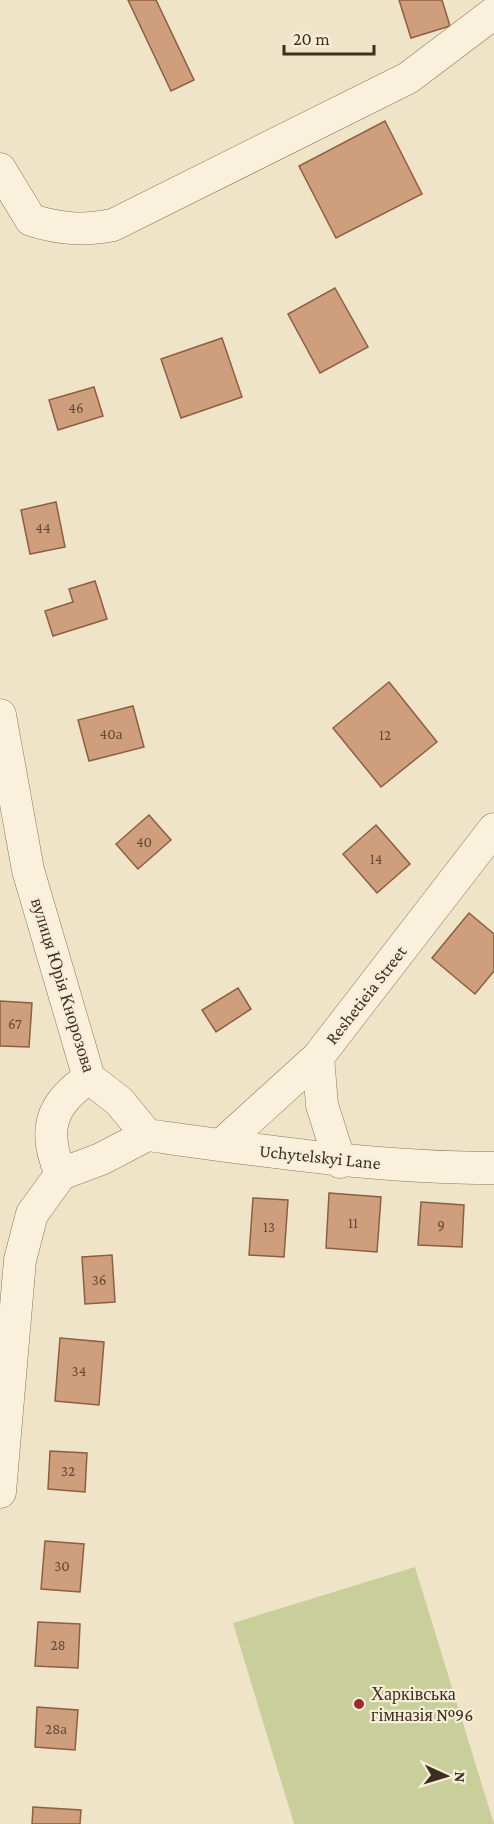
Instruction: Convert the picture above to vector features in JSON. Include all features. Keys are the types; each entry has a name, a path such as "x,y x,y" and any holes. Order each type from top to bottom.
{"street":[{"path":"0,169 31,220 58,228 86,230 113,225 408,78 494,13"},
{"name":"вулиця Юрія Кнорозова","path":"0,715 28,870 89,1078 119,1101 147,1134"},
{"name":"Reshetieia Street","path":"220,1145 318,1057 494,829"},
{"path":"318,1057 322,1106 340,1162"},
{"path":"61,1174 52,1153 50,1131 57,1108 70,1090 89,1078"},
{"path":"0,1492 20,1260 32,1214 61,1174 101,1159 147,1134"},
{"name":"Uchytelskyi Lane","path":"147,1134 340,1162 432,1168 494,1168"}],"green space":[{"path":"415,1567 494,1824 294,1824 233,1623"}],"building":[{"path":"128,0 156,0 194,80 171,91"},
{"path":"399,0 442,0 450,26 411,38"},
{"path":"385,121 422,194 336,238 299,166"},
{"path":"335,288 368,347 320,373 288,314"},
{"path":"222,338 242,397 181,418 161,359"},
{"path":"94,387 103,416 58,430 49,400"},
{"path":"56,502 65,547 30,554 21,510"},
{"path":"95,581 107,619 53,636 45,611 73,602 69,589"},
{"path":"389,682 437,742 381,787 333,728"},
{"path":"133,706 144,747 89,761 78,720"},
{"path":"149,815 171,840 138,869 116,844"},
{"path":"376,825 410,864 377,893 343,854"},
{"path":"469,913 494,934 494,971 475,994 432,958"},
{"path":"238,988 251,1009 216,1032 202,1010"},
{"path":"0,1001 32,1003 29,1047 0,1046"},
{"path":"329,1193 381,1197 377,1252 326,1248"},
{"path":"253,1198 288,1200 284,1257 249,1255"},
{"path":"421,1202 464,1205 462,1247 418,1245"},
{"path":"112,1255 115,1302 85,1304 82,1257"},
{"path":"60,1338 104,1342 99,1405 55,1401"},
{"path":"50,1451 87,1453 85,1492 48,1489"},
{"path":"45,1541 84,1544 80,1592 41,1589"},
{"path":"38,1622 80,1624 78,1668 35,1666"},
{"path":"37,1707 78,1710 75,1750 35,1747"},
{"path":"33,1807 81,1810 80,1824 32,1824"}],"place":[{"name":"Харківська гімназія №96","path":"359,1704"}]}
